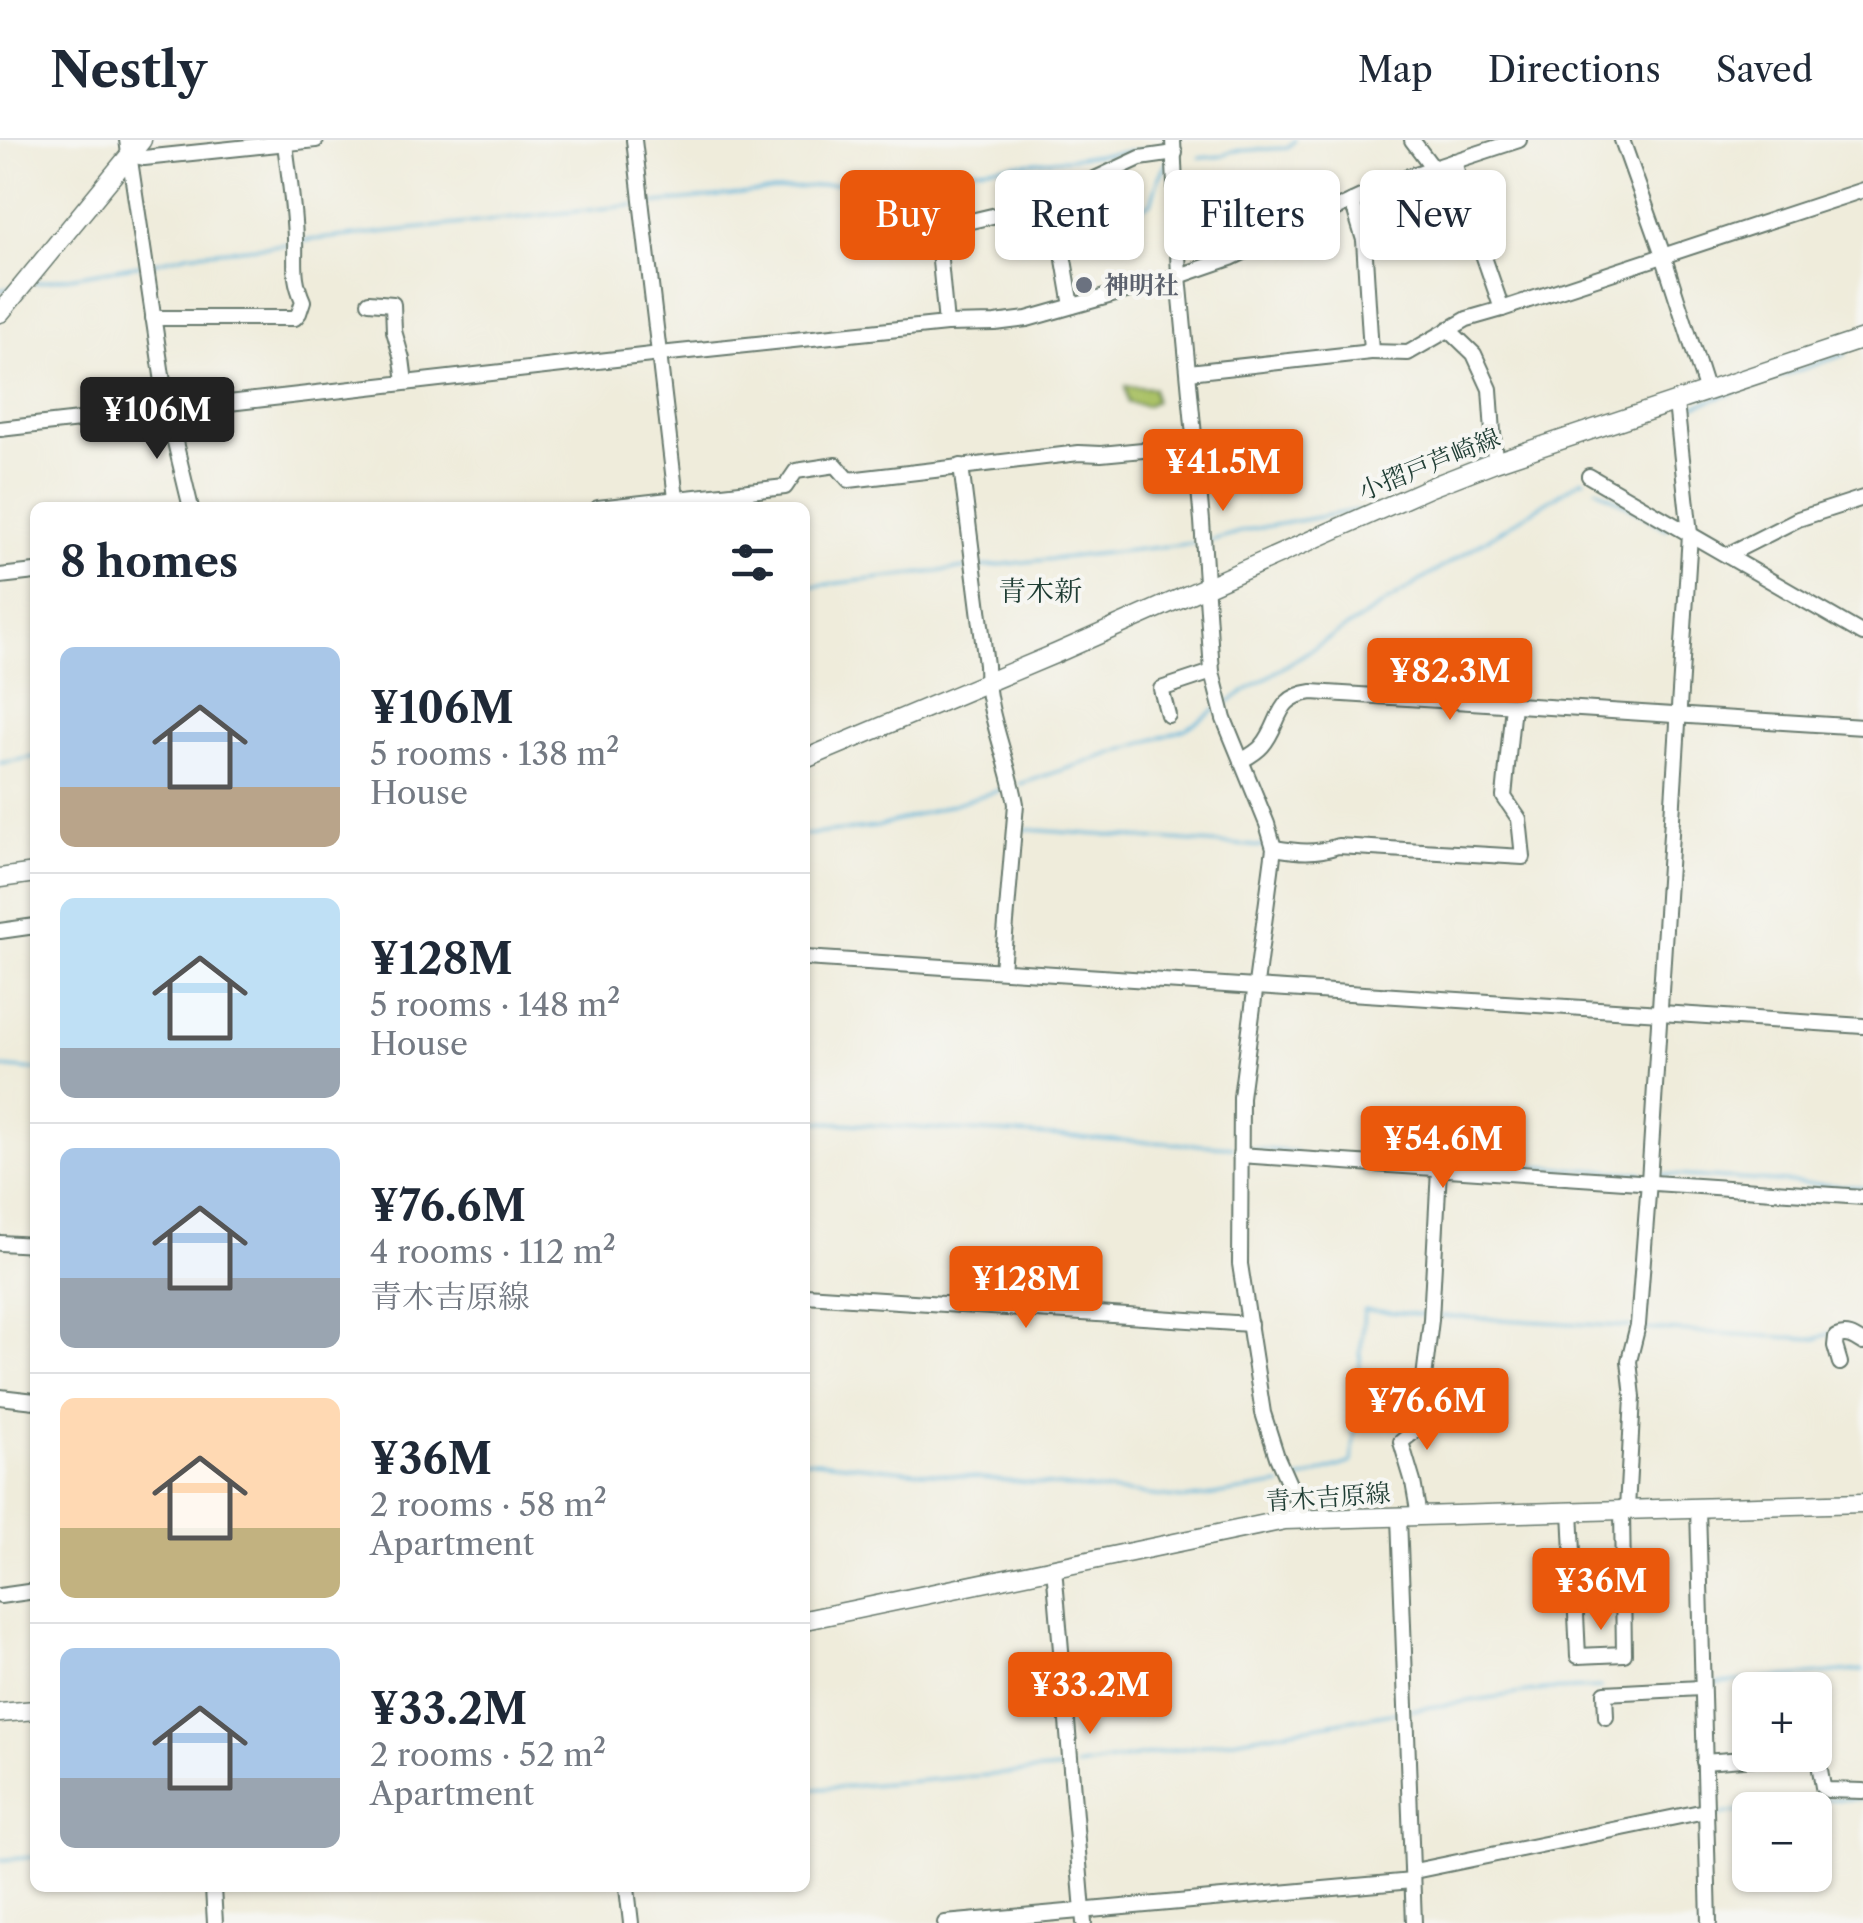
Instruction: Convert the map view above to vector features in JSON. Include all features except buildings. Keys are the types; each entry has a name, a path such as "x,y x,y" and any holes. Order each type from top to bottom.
{"main road":[{"path":"0,313 133,145"},
{"name":"小摺戸芦崎線","path":"810,757 1432,487 1495,462 1863,339"},
{"path":"0,878 30,874"},
{"name":"青木吉原線","path":"810,1619 1285,1520 1863,1503"},
{"path":"0,1713 30,1710"}],"street":[{"path":"133,145 144,158 316,140"},
{"path":"634,140 677,502"},
{"path":"1412,140 1434,168"},
{"path":"0,429 660,354 1027,318 1231,258 1398,180 1519,140"},
{"path":"1622,140 1707,392"},
{"path":"153,318 295,318 300,312 303,301 295,273 296,244 285,144"},
{"path":"133,145 166,409 189,502"},
{"path":"946,324 937,229 1039,205 1140,158 1174,147 1179,276 1212,672 1224,719 1274,848 1241,1097 1240,1264 1263,1413 1304,1518"},
{"path":"1454,161 1502,308"},
{"path":"1188,372 1371,352 1408,353 1466,319 1863,190"},
{"path":"1352,201 1364,240 1371,352"},
{"path":"1063,260 1072,306"},
{"path":"370,302 394,304 394,331 406,382"},
{"path":"1448,329 1474,354 1490,388 1495,462"},
{"path":"1570,1511 1578,1656 1624,1654 1624,1509 1634,1397 1629,1361 1638,1325 1649,1181 1690,534 1676,403"},
{"path":"683,502 785,486 796,471 836,466 849,480 1078,453 1194,445"},
{"path":"960,466 986,683 1016,804 1002,970"},
{"path":"1590,476 1863,634"},
{"path":"1727,555 1798,519 1863,498"},
{"path":"0,576 30,573"},
{"path":"1168,715 1161,690 1212,672"},
{"path":"1241,761 1263,745 1286,703 1296,694 1312,692 1863,727"},
{"path":"1274,848 1304,854 1338,846 1523,857 1519,819 1504,796 1513,705"},
{"path":"0,931 30,927"},
{"path":"810,958 1863,1026"},
{"path":"1240,1155 1863,1197"},
{"path":"1424,1386 1440,1169"},
{"path":"0,1242 30,1244"},
{"path":"810,1295 1250,1324"},
{"path":"1840,1363 1836,1338 1842,1334 1863,1343"},
{"path":"0,1397 30,1400"},
{"path":"1416,1408 1422,1425 1402,1442 1419,1516"},
{"path":"1698,1507 1709,1923"},
{"path":"1399,1517 1416,1876 1414,1923"},
{"path":"1054,1567 1083,1916"},
{"path":"0,1596 30,1592"},
{"path":"1606,1717 1604,1693 1702,1688"},
{"path":"1704,1762 1732,1760"},
{"path":"1820,1772 1823,1787 1828,1790 1863,1791"},
{"path":"945,1923 1083,1916 1416,1876 1705,1811"},
{"path":"213,1892 215,1923"},
{"path":"627,1892 631,1923"}],"green space":[{"path":"1125,386 1153,388 1155,401 1146,406 1128,403"}],"waterway":[{"path":"1200,158 1233,151 1288,148 1295,140"},
{"path":"649,204 1162,148"},
{"path":"1144,207 1151,203 1168,160"},
{"path":"301,241 636,205"},
{"path":"152,263 188,254 288,244"},
{"path":"34,283 140,265"},
{"path":"0,290 12,288"},
{"path":"1688,405 1695,406 1846,354"},
{"path":"1471,462 1486,456"},
{"path":"1228,702 1585,480"},
{"path":"1596,488 1667,529"},
{"path":"1209,541 1247,530 1358,510"},
{"path":"980,567 1196,543"},
{"path":"810,586 967,568"},
{"path":"1020,784 1186,729 1217,709"},
{"path":"0,763 30,758"},
{"path":"810,834 877,827 1007,788"},
{"path":"1020,829 1266,847"},
{"path":"0,1067 30,1070"},
{"path":"810,1121 1233,1147"},
{"path":"1246,1148 1297,1152"},
{"path":"1390,1158 1642,1173"},
{"path":"1655,1174 1863,1187"},
{"path":"1293,1482 1352,1462 1364,1310 1427,1315"},
{"path":"1440,1316 1631,1327"},
{"path":"1644,1329 1816,1339 1830,1333"},
{"path":"810,1461 1186,1499 1281,1485"},
{"path":"1709,1684 1863,1670"},
{"path":"1411,1710 1542,1690 1601,1688"},
{"path":"1075,1767 1403,1711"},
{"path":"810,1790 1063,1769"},
{"path":"1712,1817 1803,1799 1863,1799"},
{"path":"0,1860 30,1857"},
{"path":"1404,1892 1405,1923"}],"place":[{"name":"神明社","path":"1084,285"}],"district":[{"name":"青木新","path":"1040,591"}]}
